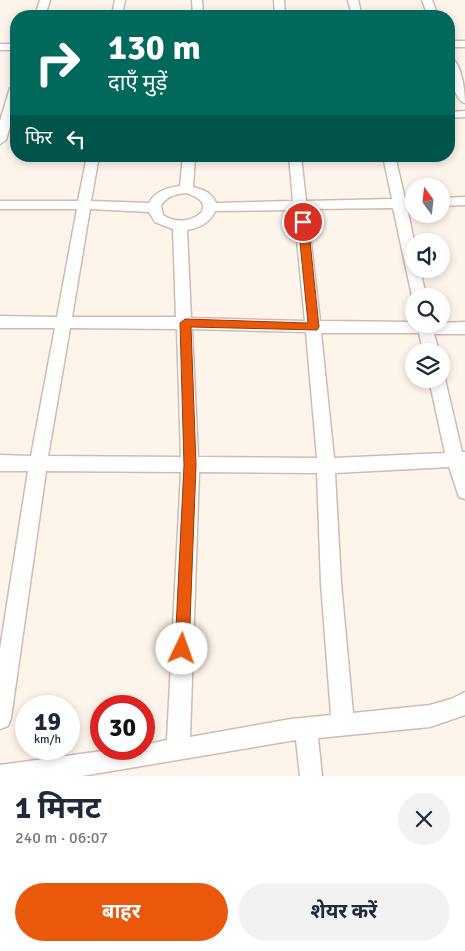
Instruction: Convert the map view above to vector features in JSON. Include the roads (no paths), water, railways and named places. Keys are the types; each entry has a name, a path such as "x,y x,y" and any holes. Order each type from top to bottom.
{"street":[{"path":"455,75 465,100"},
{"path":"0,140 7,119"},
{"path":"0,718 38,463 92,162"},
{"path":"186,189 188,162"},
{"path":"296,162 326,466 331,582 343,726"},
{"path":"390,162 417,288"},
{"path":"186,189 204,195 210,200 212,207 210,214 202,221 192,225 180,226 161,220 156,215 154,208 161,197 168,192 186,189"},
{"path":"450,202 465,201"},
{"path":"212,207 405,203"},
{"path":"0,205 85,205 154,208"},
{"path":"178,748 190,465 180,226"},
{"path":"0,322 185,323 313,327 405,325"},
{"path":"450,327 465,328"},
{"path":"440,388 460,459 465,491"},
{"path":"0,462 326,466 460,459"},
{"path":"0,776 131,758 178,748 306,729 430,716 465,704"},
{"path":"306,729 310,776"}]}
